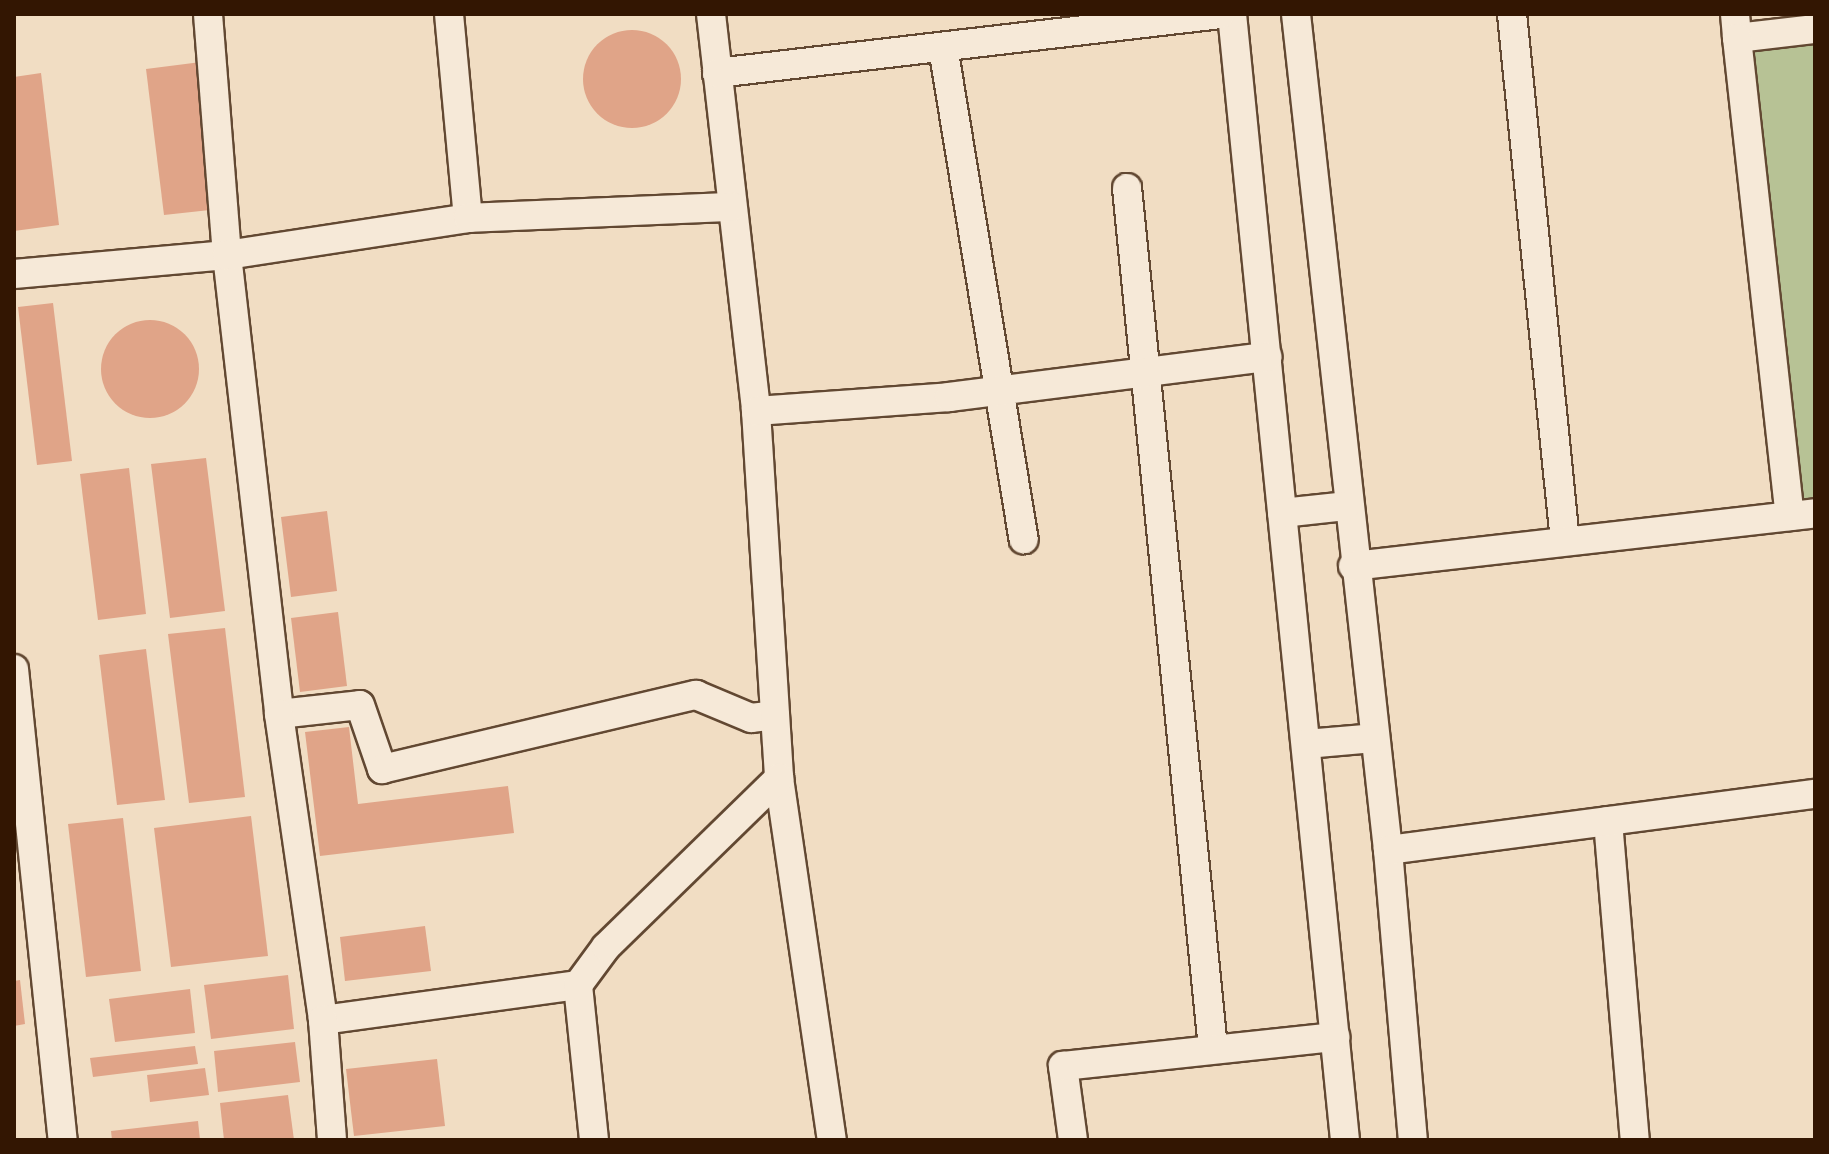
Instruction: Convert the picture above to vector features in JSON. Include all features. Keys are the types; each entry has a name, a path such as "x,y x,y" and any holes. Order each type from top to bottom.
{"street":[{"path":"208,14 227,255 279,714 323,1020 332,1140"},
{"path":"449,14 468,218"},
{"path":"711,14 756,411 779,778 832,1140"},
{"path":"717,73 1221,14"},
{"path":"1232,14 1345,1140"},
{"path":"1296,14 1346,506 1388,850 1413,1140"},
{"path":"1512,14 1565,541"},
{"path":"1353,566 1802,515 1736,26 1815,29"},
{"path":"943,47 1024,539"},
{"path":"1127,188 1213,1048"},
{"path":"14,274 227,255 468,218 732,207"},
{"path":"756,411 1000,389 1267,357"},
{"path":"1282,513 1346,506"},
{"path":"14,669 63,1140"},
{"path":"279,714 360,705 382,769 696,695 751,718 775,715"},
{"path":"1306,744 1374,738"},
{"path":"594,1140 578,985 606,947 779,778"},
{"path":"1388,850 1815,794"},
{"path":"1608,821 1635,1140"},
{"path":"323,1020 578,985"},
{"path":"1073,1140 1063,1066 1335,1037"}],"green space":[{"path":"1815,29 1815,513 1790,516 1737,38"}],"building":[{"path":"632,30 651,34 667,44 677,60 681,79 677,98 667,114 651,124 632,128 613,124 597,114 587,98 583,79 587,60 597,44 613,34"},
{"path":"201,62 219,209 164,215 146,69"},
{"path":"41,73 59,225 14,231 14,77"},
{"path":"53,303 72,461 37,465 18,307"},
{"path":"150,320 169,323 185,334 196,350 199,369 196,388 185,404 169,415 150,418 131,415 115,404 104,388 101,369 104,350 115,334 131,323"},
{"path":"206,458 225,611 170,618 151,464"},
{"path":"129,468 146,614 98,620 80,474"},
{"path":"327,511 337,591 291,597 281,517"},
{"path":"338,612 347,686 300,692 291,618"},
{"path":"225,628 245,797 189,803 168,634"},
{"path":"146,649 165,800 117,805 99,655"},
{"path":"349,727 358,804 508,786 514,833 320,856 305,732"},
{"path":"251,816 268,956 171,967 154,828"},
{"path":"123,818 141,971 86,977 68,824"},
{"path":"425,926 431,971 345,981 340,937"},
{"path":"288,975 294,1029 211,1039 204,985"},
{"path":"20,980 25,1024 14,1026 14,981"},
{"path":"190,989 195,1033 115,1042 109,999"},
{"path":"295,1042 300,1082 218,1092 214,1051"},
{"path":"195,1046 198,1064 93,1077 90,1058"},
{"path":"437,1059 445,1126 354,1136 346,1069"},
{"path":"205,1068 209,1095 150,1102 147,1075"},
{"path":"288,1095 294,1140 224,1140 220,1103"},
{"path":"198,1121 200,1140 112,1140 111,1131"}]}
